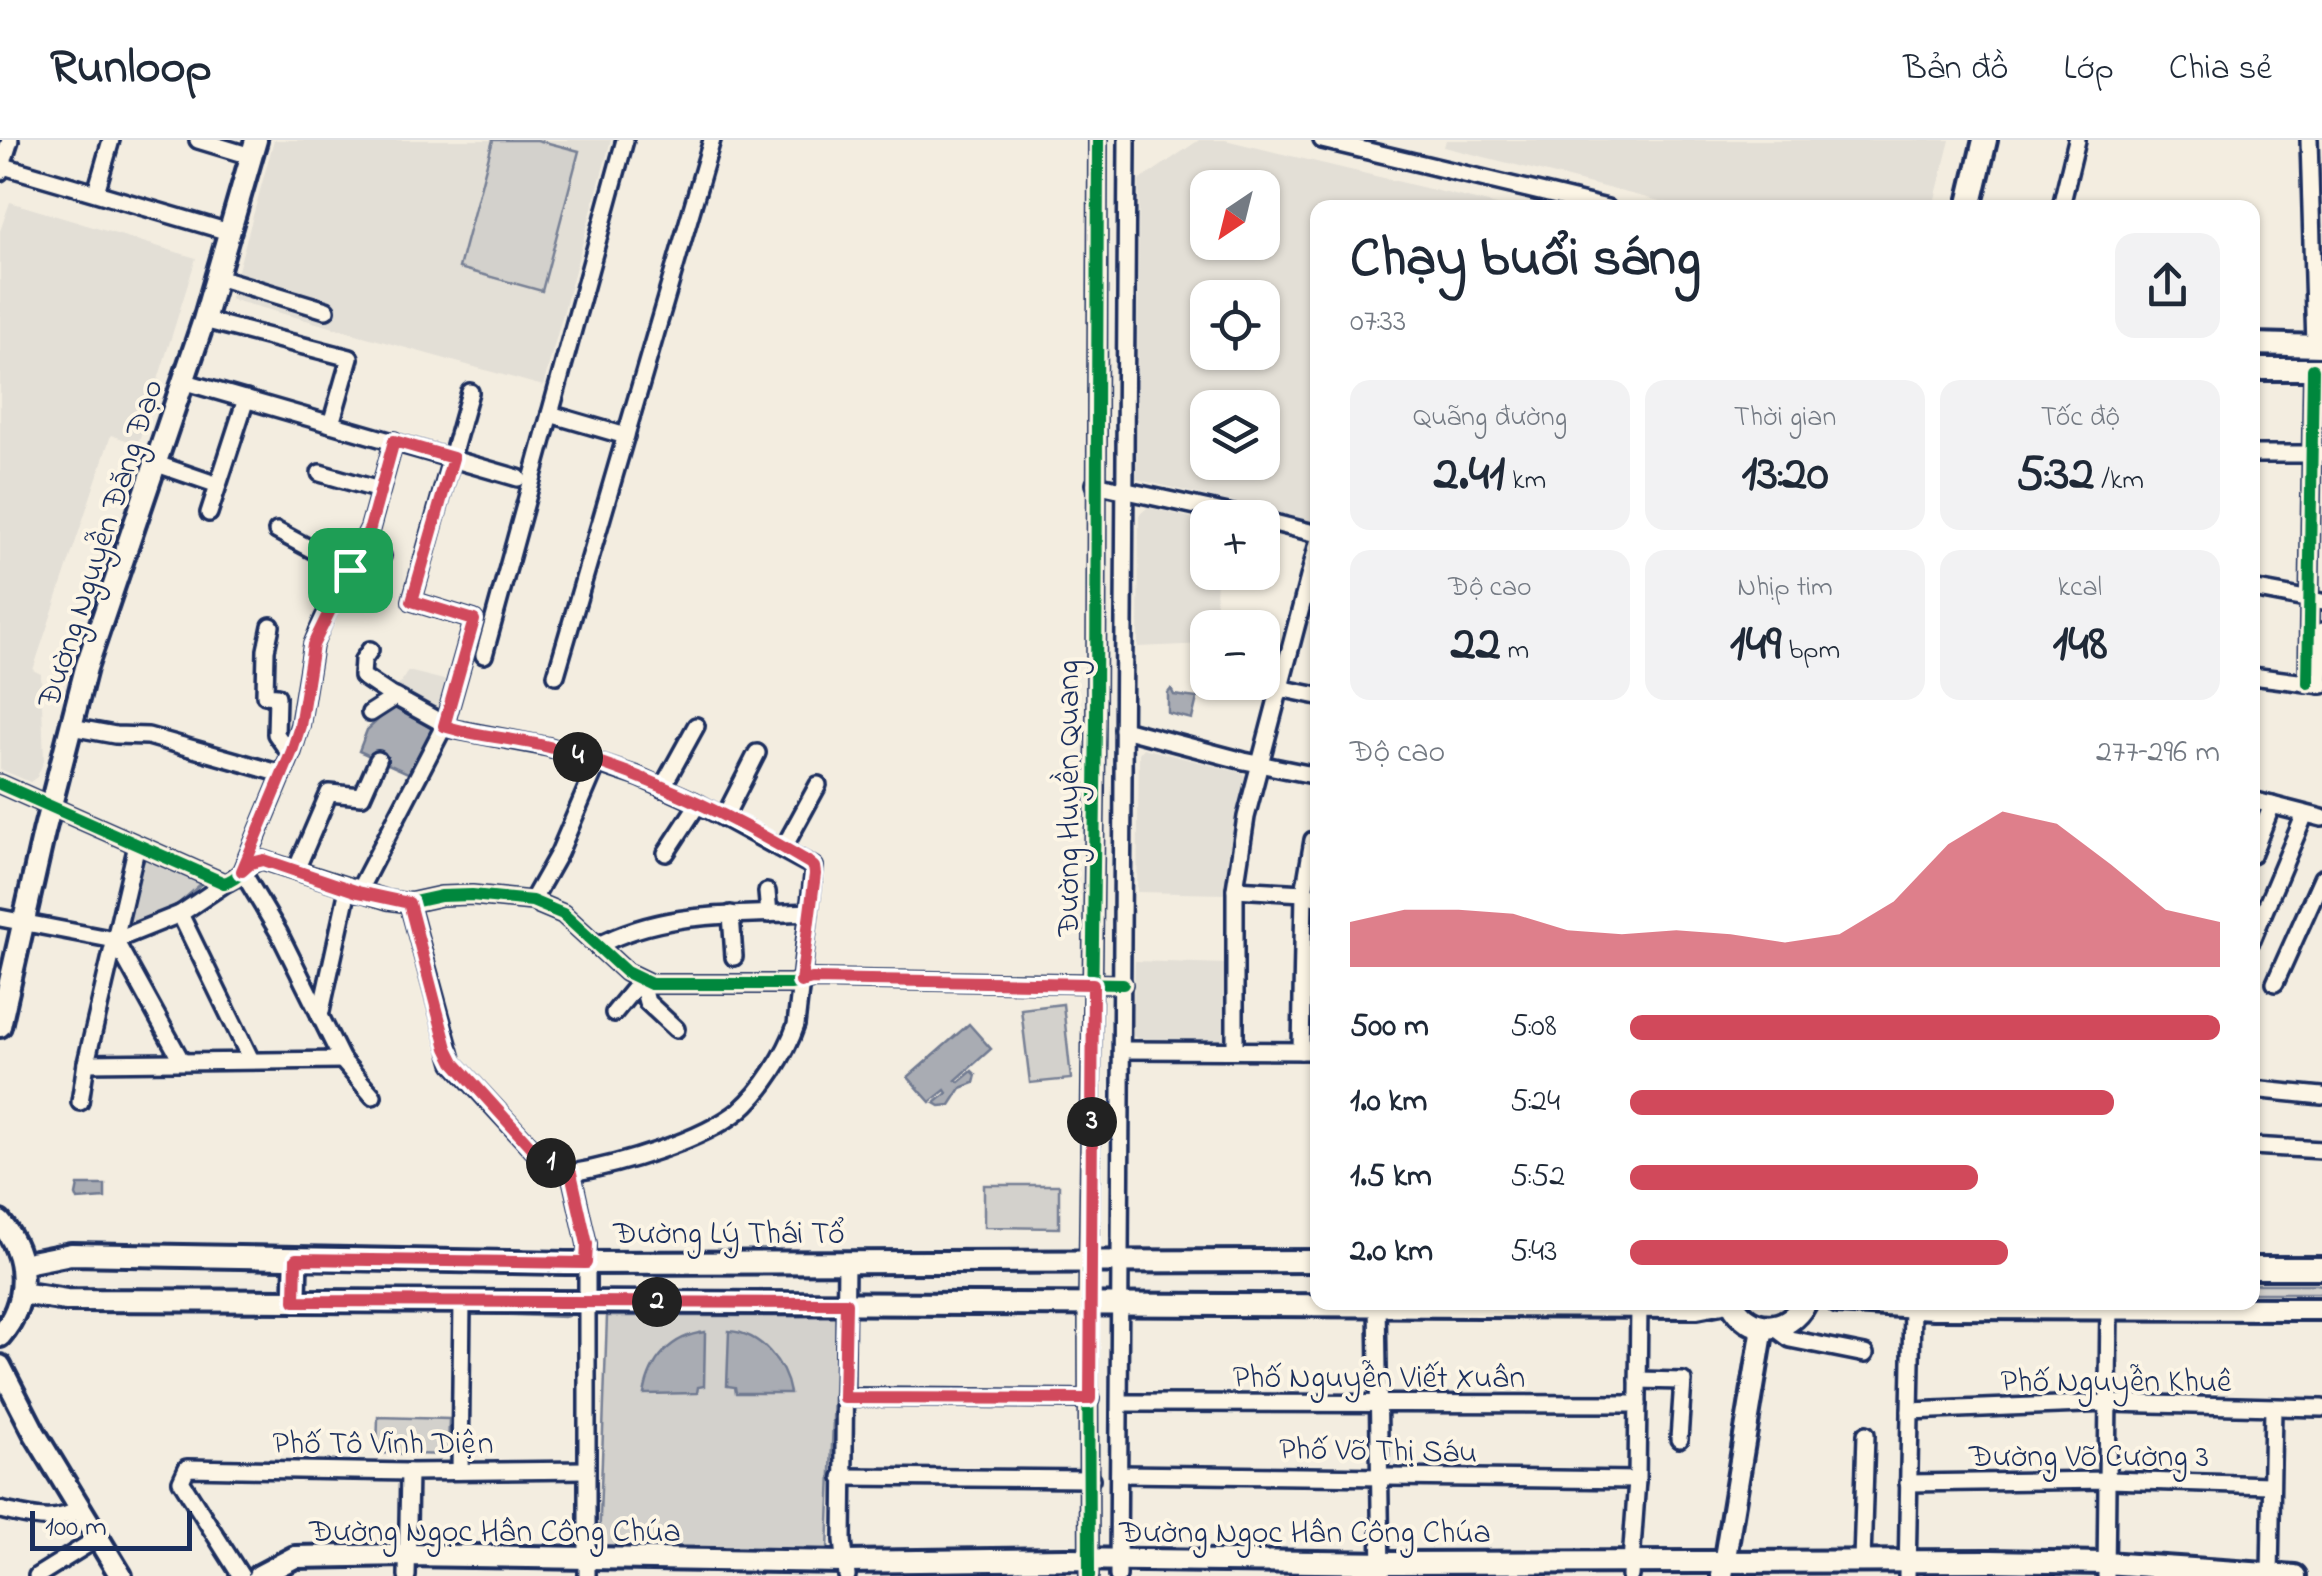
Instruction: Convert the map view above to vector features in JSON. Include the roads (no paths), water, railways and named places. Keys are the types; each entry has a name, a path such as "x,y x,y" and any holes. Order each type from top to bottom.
{"highway":[{"path":"1970,200 1985,140"},
{"path":"1738,1310 1743,1318 1768,1327 1794,1318 1800,1310"}],"main road":[{"name":"Đường Nguyễn Đăng Đạo","path":"0,1026 71,727 109,596 204,320 254,148"},
{"path":"2260,344 2318,346"},
{"path":"2285,345 2285,370"},
{"path":"2260,369 2318,370"},
{"path":"0,1222 21,1264 21,1293 16,1312 0,1336"},
{"name":"Đường Lý Thái Tổ","path":"21,1264 68,1254 586,1263 1310,1262"},
{"path":"295,1301 296,1259"},
{"path":"2260,1268 2322,1268"},
{"path":"21,1293 66,1300 1310,1305"},
{"path":"2260,1308 2322,1309"},
{"path":"1724,1569 1768,1327"},
{"path":"0,1366 12,1394 121,1576"},
{"name":"Đường Ngọc Hân Công Chúa","path":"259,1576 295,1558 407,1566 846,1569 1724,1569 1862,1561 1907,1568 2294,1576"}],"street":[{"path":"10,140 1,167 229,232"},
{"path":"96,192 111,140"},
{"path":"198,140 254,148"},
{"path":"484,655 625,140"},
{"path":"556,675 712,140"},
{"name":"Đường Huyền Quang","path":"1089,1568 1098,140"},
{"path":"1322,140 1536,199"},
{"path":"2062,200 2077,140"},
{"path":"2309,140 2318,346"},
{"name":"Đường Huyền Quang","path":"1118,1568 1125,830 1124,379 1129,142"},
{"path":"1097,264 1127,263"},
{"path":"216,277 326,310"},
{"path":"204,320 350,358 331,424"},
{"path":"2317,685 2318,370"},
{"path":"1096,378 1124,379"},
{"path":"182,381 518,478"},
{"path":"320,1016 353,890 444,726 474,620 412,601 470,392"},
{"path":"210,512 246,400"},
{"path":"550,414 626,436"},
{"path":"242,871 300,726 313,645 370,528 394,441"},
{"path":"2260,454 2317,454"},
{"path":"154,463 218,485"},
{"path":"320,473 379,490"},
{"path":"1096,484 1190,503"},
{"path":"1280,524 1310,532"},
{"path":"277,530 350,570"},
{"path":"361,548 382,556"},
{"path":"1280,684 1310,573"},
{"path":"2260,590 2316,601"},
{"path":"1095,603 1123,604"},
{"path":"1300,611 1310,614"},
{"path":"271,626 265,695 278,696 276,734 290,754"},
{"path":"2317,685 2322,632"},
{"path":"370,650 363,660 362,676 444,726 549,747 662,788 814,867 801,1000 792,1038 742,1108 715,1125 637,1158 571,1173 539,1156 454,1062 409,903"},
{"path":"2260,677 2317,685"},
{"path":"1280,688 1310,694"},
{"path":"370,713 392,696"},
{"path":"1236,1049 1235,888 1258,762 1276,700"},
{"path":"1096,720 1310,774"},
{"path":"662,788 696,726"},
{"path":"71,727 148,736 282,774"},
{"path":"724,818 757,752"},
{"path":"296,870 329,793 362,796 378,760"},
{"path":"532,902 559,852 597,764"},
{"path":"0,784 226,883"},
{"path":"782,849 818,785"},
{"path":"2260,802 2322,818"},
{"path":"666,852 698,804"},
{"path":"2260,835 2272,804"},
{"path":"2260,921 2305,814"},
{"path":"1094,827 1125,830"},
{"path":"80,1102 137,845"},
{"path":"0,918 115,940 180,914 258,860 409,903 472,894 532,902 563,914 626,972 642,980 669,985 812,979 1123,984"},
{"path":"242,871 279,933 342,1060 374,1096"},
{"path":"2275,984 2322,878"},
{"path":"1235,888 1310,896"},
{"path":"768,892 769,914"},
{"path":"597,946 626,930 669,919 809,912"},
{"path":"180,914 251,1060"},
{"path":"731,914 734,956"},
{"path":"115,940 181,1060"},
{"path":"614,1013 642,980"},
{"path":"642,980 648,1002 676,1030"},
{"path":"1123,1050 1310,1051"},
{"path":"86,1062 342,1060"},
{"path":"2260,1090 2322,1096"},
{"path":"1092,1118 1122,1118"},
{"path":"2260,1146 2322,1150"},
{"path":"571,1173 587,1244 588,1568"},
{"path":"846,1262 842,1477 846,1569"},
{"path":"460,1470 462,1302"},
{"path":"1377,1310 1380,1569"},
{"path":"1631,1568 1637,1480 1639,1310"},
{"path":"1907,1568 1912,1310"},
{"path":"2105,1570 2109,1310"},
{"path":"1768,1327 1790,1339 1865,1354"},
{"path":"1638,1380 1683,1382 1679,1438"},
{"path":"844,1398 1090,1399"},
{"name":"Phố Nguyễn Viết Xuân","path":"1120,1402 1638,1404"},
{"name":"Phố Nguyễn Khuê","path":"1910,1411 2109,1404 2322,1408"},
{"path":"2270,1575 2273,1407"},
{"path":"1091,1434 1119,1434"},
{"path":"1862,1561 1866,1434"},
{"name":"Phố Tô Vĩnh Diện","path":"241,1576 180,1481 187,1468 587,1470"},
{"path":"407,1566 409,1472"},
{"name":"Phố Võ Thị Sáu","path":"1119,1474 1637,1480"},
{"path":"842,1477 1091,1478"},
{"name":"Đường Võ Cường 3","path":"1908,1483 2109,1480 2270,1485"},
{"path":"0,1510 52,1520 67,1517 80,1508"},
{"path":"38,1576 98,1538"}]}
